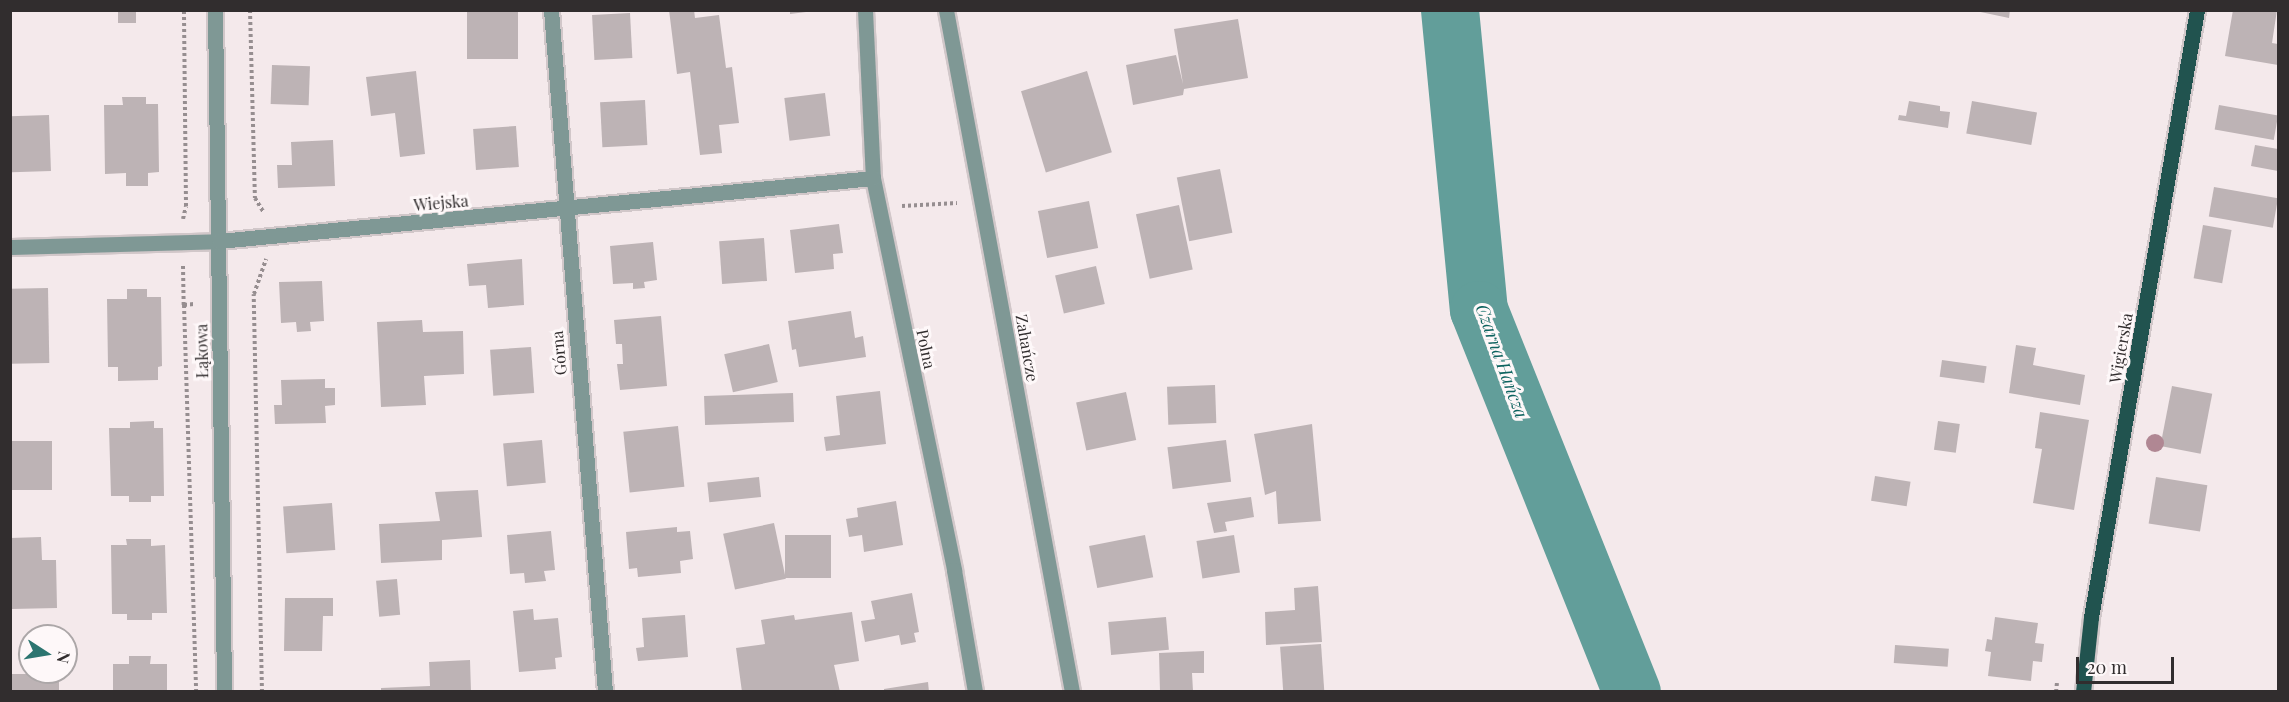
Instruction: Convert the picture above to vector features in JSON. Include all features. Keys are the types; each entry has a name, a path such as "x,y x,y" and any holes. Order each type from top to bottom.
{"main road":[{"name":"Wigierska","path":"2083,692 2091,617 2196,10"}],"street":[{"name":"Łąkowa","path":"215,10 224,692"},
{"name":"Górna","path":"551,10 565,210 605,692"},
{"name":"Polna","path":"865,10 873,178 954,570 975,692"},
{"name":"Zahańcze","path":"946,10 1072,692"},
{"name":"Wiejska","path":"10,247 219,241 565,210 873,178"}],"path":[{"path":"250,10 255,198 264,213 266,258 254,294 262,692"},
{"path":"878,207 982,202"},
{"path":"266,258 274,255"},
{"path":"184,306 196,692"}],"building":[{"path":"118,10 136,10 136,23 118,23"},
{"path":"467,10 518,10 518,59 467,59"},
{"path":"669,10 694,10 695,18 719,15 726,68 732,67 739,123 719,125 722,153 700,155 690,72 677,74"},
{"path":"790,10 806,10 806,12 790,14"},
{"path":"1971,10 2010,10 2009,18"},
{"path":"2233,10 2277,10 2272,43 2278,44 2278,65 2225,56"},
{"path":"630,13 632,58 594,60 592,15"},
{"path":"1238,19 1248,78 1184,89 1183,95 1133,105 1126,65 1176,55 1183,84 1174,29"},
{"path":"272,65 310,66 309,105 271,104"},
{"path":"416,71 425,154 400,157 395,113 371,116 366,77"},
{"path":"1087,71 1112,152 1046,172 1021,91"},
{"path":"825,93 830,136 790,141 784,98"},
{"path":"122,97 146,97 146,104 158,104 159,172 148,173 148,186 126,186 126,173 105,174 104,105 123,105"},
{"path":"645,100 647,145 602,147 600,102"},
{"path":"1909,101 1940,106 1940,111 1950,112 1948,128 1898,120 1899,115 1906,116"},
{"path":"1972,101 2037,112 2031,145 1966,133"},
{"path":"2219,105 2278,115 2274,140 2215,130"},
{"path":"49,115 51,171 12,172 10,116"},
{"path":"516,126 519,167 476,170 473,129"},
{"path":"333,140 335,186 278,188 277,165 292,165 291,142"},
{"path":"2255,145 2278,149 2278,171 2251,166"},
{"path":"1220,169 1232,233 1189,241 1177,177"},
{"path":"2214,187 2278,198 2273,228 2209,217"},
{"path":"1089,201 1098,248 1047,258 1038,211"},
{"path":"1179,205 1193,270 1150,279 1136,214"},
{"path":"839,224 843,253 833,254 834,269 795,273 790,230"},
{"path":"2203,225 2232,230 2222,283 2194,278"},
{"path":"764,238 767,281 722,284 719,241"},
{"path":"653,242 657,280 644,282 645,288 633,289 633,283 613,284 610,246"},
{"path":"522,259 524,305 488,308 486,285 469,286 467,264"},
{"path":"1096,266 1105,304 1064,313 1055,275"},
{"path":"322,281 324,321 310,322 311,331 297,332 296,322 281,323 279,282"},
{"path":"48,288 49,363 11,364 10,289"},
{"path":"127,289 147,289 147,297 161,297 162,366 158,367 158,380 118,381 118,367 108,367 107,299 127,299"},
{"path":"851,311 855,338 863,336 866,357 799,367 796,349 792,350 788,321"},
{"path":"661,316 667,386 620,390 617,364 623,364 622,344 616,344 614,320"},
{"path":"422,320 423,332 463,331 464,374 424,376 426,405 381,407 377,322"},
{"path":"769,344 778,382 733,392 724,354"},
{"path":"2016,345 2036,348 2033,365 2085,375 2080,405 2009,393"},
{"path":"531,347 534,393 493,396 490,350"},
{"path":"1942,360 1987,366 1984,383 1940,377"},
{"path":"325,379 325,388 335,388 335,405 325,406 326,423 275,424 274,405 282,405 281,380"},
{"path":"1215,385 1216,423 1168,425 1167,387"},
{"path":"2172,386 2212,394 2201,454 2160,446"},
{"path":"880,391 886,444 826,451 824,437 840,435 836,396"},
{"path":"1126,392 1136,440 1086,451 1076,403"},
{"path":"793,393 794,422 705,425 704,396"},
{"path":"2040,412 2089,420 2074,510 2033,503 2042,449 2035,448"},
{"path":"154,421 154,428 163,428 164,496 151,496 151,502 129,502 129,496 111,496 109,428 130,428 130,422"},
{"path":"1938,421 1960,424 1956,453 1934,450"},
{"path":"1312,424 1321,521 1278,524 1276,491 1265,495 1254,434"},
{"path":"678,426 684,487 630,492 623,432"},
{"path":"542,440 546,483 507,486 503,443"},
{"path":"1226,440 1231,482 1173,489 1167,447"},
{"path":"10,441 52,441 52,490 10,490"},
{"path":"1875,476 1911,482 1907,506 1871,501"},
{"path":"759,477 761,497 709,502 707,482"},
{"path":"2156,477 2207,485 2200,532 2149,523"},
{"path":"478,490 482,537 442,540 442,560 381,563 379,524 440,521 435,492"},
{"path":"1251,497 1254,517 1225,522 1227,531 1214,533 1207,503"},
{"path":"896,501 903,545 864,552 862,535 849,537 846,519 858,517 857,508"},
{"path":"332,503 335,550 286,553 283,506"},
{"path":"774,523 786,579 735,590 723,534"},
{"path":"677,527 677,532 690,531 693,559 680,561 681,573 638,577 637,568 629,569 626,532"},
{"path":"551,531 555,570 544,571 546,581 525,583 524,573 510,574 507,535"},
{"path":"785,535 831,535 831,578 785,578"},
{"path":"1145,535 1153,577 1097,588 1089,546"},
{"path":"1234,535 1240,573 1202,578 1196,541"},
{"path":"41,537 42,560 56,560 57,608 12,609 10,538"},
{"path":"126,539 151,539 151,546 165,545 167,613 152,613 152,620 127,620 127,614 112,614 111,545 127,545"},
{"path":"397,579 400,615 379,617 376,581"},
{"path":"1318,586 1322,642 1266,645 1265,612 1295,610 1294,588"},
{"path":"912,593 919,632 914,633 916,642 901,645 899,635 865,642 861,621 875,619 871,601"},
{"path":"285,598 333,598 333,616 323,616 322,651 284,651"},
{"path":"533,609 534,620 558,618 562,657 555,658 556,669 519,672 513,611"},
{"path":"852,612 859,661 834,665 840,692 742,692 736,648 765,644 761,620 794,615 795,620"},
{"path":"685,615 688,657 638,661 636,648 644,647 642,618"},
{"path":"1166,617 1169,650 1111,655 1108,622"},
{"path":"1995,617 2038,623 2035,643 2044,644 2042,662 2033,661 2031,681 1988,676 1991,652 1985,651 1987,639 1992,640"},
{"path":"1321,644 1324,692 1283,692 1280,647"},
{"path":"1895,645 1949,649 1948,667 1894,663"},
{"path":"1204,651 1204,673 1192,673 1193,691 1160,692 1159,653"},
{"path":"129,656 151,656 150,664 167,664 167,692 113,692 113,664 129,664"},
{"path":"470,660 471,692 381,692 381,688 430,686 429,662"},
{"path":"11,674 18,674 18,684 59,684 59,692 11,692"},
{"path":"928,682 929,692 884,692 884,689"}],"waterway":[{"name":"Czarna Hańcza","path":"1450,10 1479,310 1632,692"}]}
